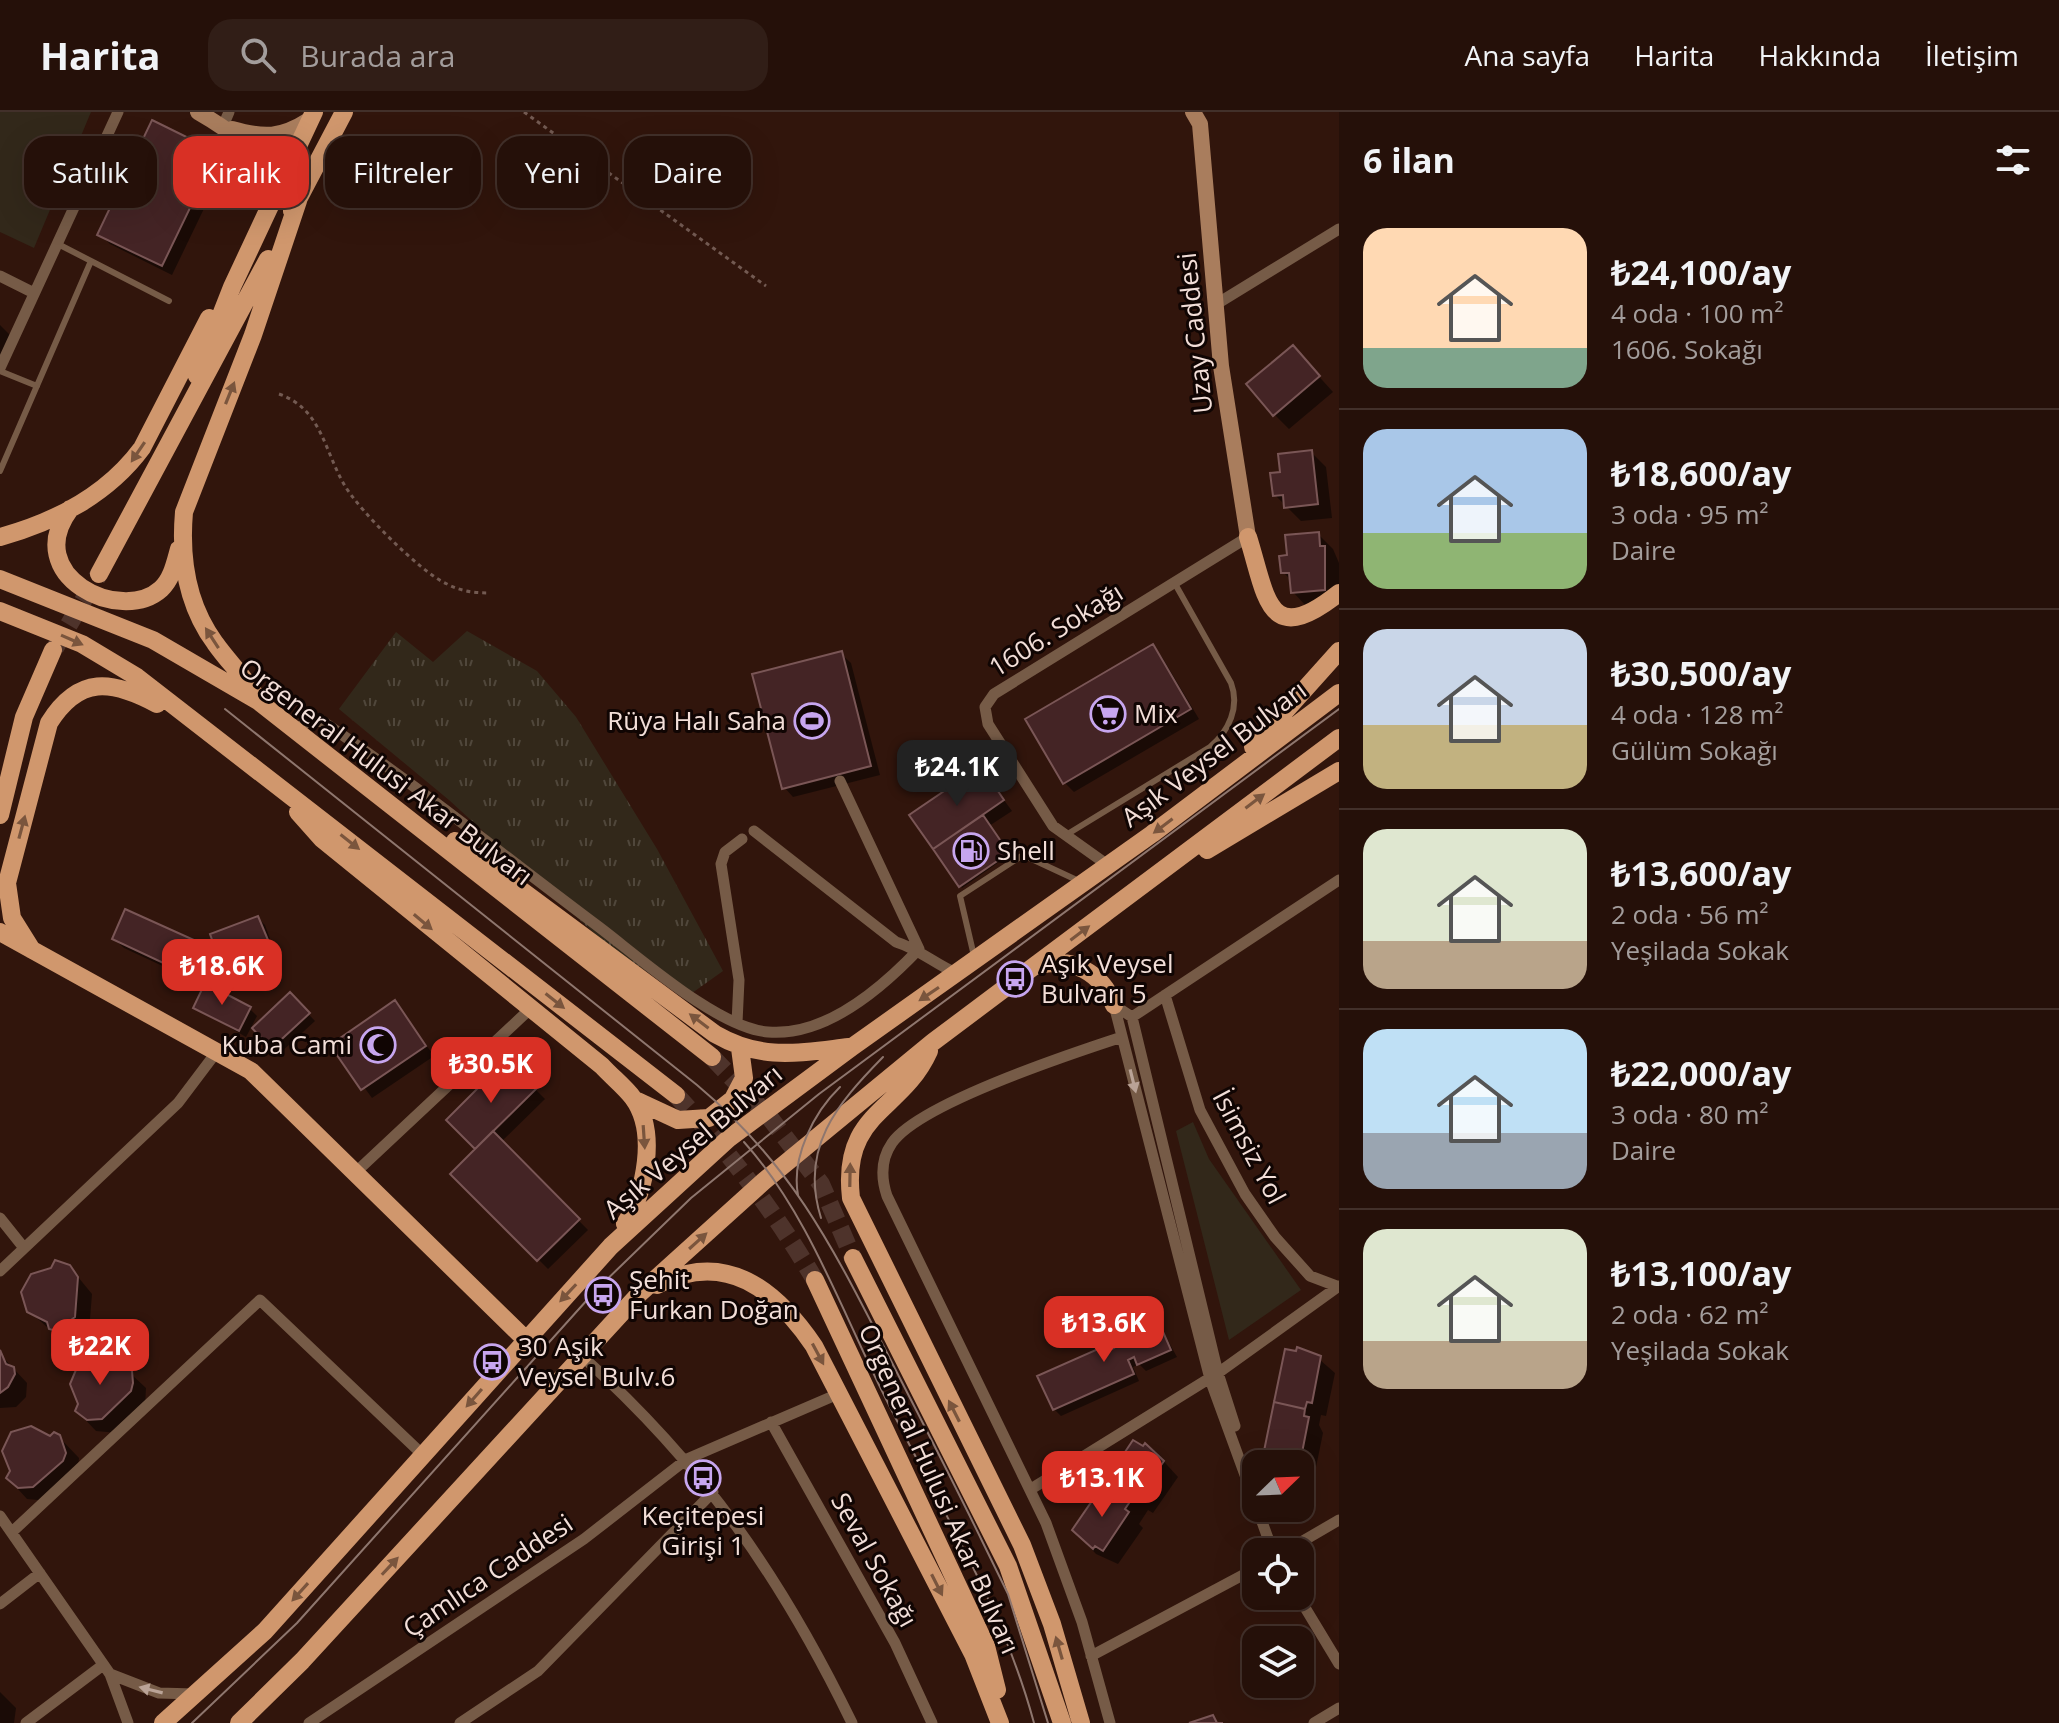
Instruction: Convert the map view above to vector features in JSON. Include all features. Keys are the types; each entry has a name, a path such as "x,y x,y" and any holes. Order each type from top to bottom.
{"main road":[{"path":"198,112 226,119 262,137 277,137 312,116"},
{"path":"309,180 344,112"},
{"path":"302,136 312,116"},
{"name":"Uzay Caddesi","path":"1199,116 1228,426 1248,537"},
{"path":"226,119 241,136"},
{"path":"171,444 232,287 267,208"},
{"path":"99,574 294,208"},
{"path":"70,509 58,526 54,541 59,564 76,584 111,599 146,597 161,589 174,569 182,539 184,512 253,335 296,208"},
{"path":"0,537 70,509 115,480 130,464 142,448 207,321 232,287"},
{"path":"1248,537 1267,595 1278,614 1286,618 1303,618 1339,593"},
{"path":"182,539 190,595 201,620 258,701"},
{"name":"Orgeneral Hulusi Akar Bulvarı","path":"0,579 153,640 258,701 712,1057"},
{"path":"0,611 82,644 137,677 676,1095"},
{"path":"0,815 24,717 53,650"},
{"path":"1225,779 1339,651"},
{"path":"33,953 12,918 7,883 49,723 60,706 73,694 107,684 128,689 199,726"},
{"name":"Aşık Veysel Bulvarı","path":"163,1723 265,1631 611,1246 728,1139 852,1047 1109,866 1339,693"},
{"path":"299,734 363,773 715,1034 740,1048 778,1055 852,1047"},
{"path":"239,1723 302,1661 640,1293 764,1181 933,1042 1339,738"},
{"path":"1125,898 1339,771"},
{"path":"263,774 322,839 529,1010 602,1066 635,1100 678,1120 709,1118 733,1099 744,1078 740,1048"},
{"path":"0,932 251,1071 525,1339"},
{"path":"1034,967 1055,962 1086,970 1101,981 1114,1005"},
{"name":"Orgeneral Hulusi Akar Bulvarı","path":"933,1042 921,1068 863,1128 850,1161 851,1198 1022,1545 1052,1624 1081,1723"},
{"path":"611,1246 636,1207 645,1168 644,1128 635,1100"},
{"name":"Orgeneral Hulusi Akar Bulvarı","path":"853,1258 1008,1566 1062,1723"},
{"path":"640,1293 673,1276 711,1271 748,1279 771,1293 791,1312 814,1346 973,1654 1002,1723"},
{"name":"Orgeneral Hulusi Akar Bulvarı","path":"815,1280 986,1646 1002,1723"}],"street":[{"path":"0,369 32,292 118,112"},
{"path":"1215,305 1339,229"},
{"path":"0,276 32,292"},
{"name":"1606. Sokağı","path":"1109,866 1053,826 988,724 985,715 989,699 1248,537"},
{"path":"299,734 306,720 316,719 325,723 675,984 737,1023 783,1032 823,1020 875,990 919,949"},
{"path":"840,781 919,949 927,960 958,974"},
{"path":"754,831 896,942 919,949"},
{"path":"737,1023 740,993 721,864 725,852 742,839"},
{"path":"1132,1017 1339,880"},
{"name":"İsimsiz Yol","path":"1165,995 1200,1110 1245,1194 1275,1237 1310,1276 1339,1287"},
{"path":"1114,1005 1132,1017 1214,1376 1242,1455"},
{"path":"1114,1005 1214,1376 1242,1459"},
{"path":"356,1172 529,1010"},
{"path":"1110,1723 1059,1556 1031,1489 887,1196 883,1177 885,1157 904,1130 1027,1070 1122,1037"},
{"path":"0,1271 178,1103 218,1050"},
{"path":"0,1218 24,1248"},
{"path":"1031,1489 1214,1376 1339,1287"},
{"path":"12,1532 260,1300 423,1455"},
{"path":"583,1357 687,1459 713,1492 772,1577 852,1723"},
{"name":"Çamlıca Caddesi","path":"309,1723 584,1539 687,1459 838,1394"},
{"name":"Seval Sokağı","path":"771,1422 895,1643 932,1723"},
{"path":"460,1723 538,1671 713,1492"},
{"path":"0,1516 107,1670 128,1723"},
{"path":"1308,1538 1339,1520"},
{"path":"0,1604 40,1573"},
{"path":"1091,1656 1242,1575"},
{"path":"1306,1610 1339,1664"},
{"path":"107,1670 159,1693 195,1694"},
{"path":"26,1723 107,1670"},
{"path":"1314,1723 1339,1708"}],"lane":[{"path":"56,243 169,301"},
{"path":"0,471 91,261"},
{"path":"0,369 37,386"},
{"path":"1066,835 1210,747 1228,726 1234,691 1174,582"},
{"path":"976,962 960,896 1023,855 1084,883"}],"path":[{"path":"524,112 766,286"},
{"path":"279,394 295,401 316,423 344,485 358,506 426,571 456,588 489,593"}],"green space":[{"path":"0,112 91,112 81,136 24,136 24,208 51,208 34,248 0,232"},
{"path":"467,631 537,671 576,717 657,849 723,971 685,998 606,944 449,800 339,709 396,632 433,662"},
{"path":"1193,1122 1209,1159 1301,1290 1229,1340 1176,1131"}],"building":[{"path":"152,120 184,136 173,136 173,208 190,208 162,266 97,235 110,208 157,208 157,136 144,136"},
{"path":"1293,345 1320,376 1273,416 1246,384"},
{"path":"1312,450 1318,504 1284,508 1283,495 1273,496 1270,473 1280,472 1278,454"},
{"path":"1319,532 1320,546 1325,546 1325,590 1291,593 1289,573 1281,573 1279,556 1287,555 1285,535"},
{"name":"Mix","path":"1153,644 1191,709 1063,784 1025,719"},
{"path":"842,651 871,766 782,789 752,674"},
{"path":"981,766 1004,800 933,849 909,815"},
{"path":"983,815 1009,853 959,887 933,849"},
{"path":"125,909 205,945 191,976 112,939"},
{"path":"258,916 268,940 219,959 210,934"},
{"path":"205,983 251,1007 239,1031 193,1008"},
{"path":"290,992 310,1013 271,1049 252,1028"},
{"name":"Kuba Cami","path":"395,1000 426,1046 361,1090 330,1045"},
{"path":"502,1064 515,1077 521,1072 537,1088 475,1149 446,1120"},
{"path":"493,1131 580,1219 537,1261 450,1174"},
{"path":"55,1260 70,1265 78,1277 75,1317 56,1331 49,1329 47,1322 27,1312 21,1292 31,1274 51,1268"},
{"path":"1156,1316 1171,1350 1137,1365 1134,1357 1128,1360 1134,1374 1053,1410 1037,1376 1107,1345 1109,1350 1114,1348 1109,1337"},
{"path":"1297,1347 1321,1356 1312,1403 1307,1402 1305,1409 1274,1402 1285,1349 1296,1351"},
{"path":"0,1350 6,1364 14,1367 15,1374 8,1387 0,1393"},
{"path":"97,1357 117,1366 124,1363 132,1371 133,1383 131,1391 102,1419 87,1420 75,1411 78,1404 70,1384 78,1365"},
{"path":"1274,1402 1305,1409 1304,1416 1309,1417 1303,1450 1264,1450"},
{"path":"31,1426 50,1436 54,1432 60,1435 66,1453 63,1461 33,1487 18,1488 6,1478 10,1471 2,1451 11,1432"},
{"path":"1133,1440 1143,1446 1145,1443 1164,1461 1137,1500 1133,1497 1129,1503 1103,1485"},
{"path":"1103,1485 1129,1503 1125,1509 1129,1512 1103,1551 1095,1546 1093,1549 1072,1530"},
{"path":"1213,1715 1217,1723 1189,1723"}],"tunnel":[{"path":"55,648 99,574"},
{"path":"712,1057 770,1118 821,1184 853,1258"},
{"path":"676,1095 751,1184 815,1280"}],"tram line":[{"path":"225,709 697,1085 730,1115 784,1176 846,1275 1008,1594 1048,1723"},
{"path":"192,1723 297,1623 596,1290 691,1198 819,1094 1339,709"},
{"path":"821,1218 815,1193 815,1170 826,1129 851,1092 883,1057"},
{"path":"798,1195 801,1151 813,1122 840,1087"},
{"path":"744,1142 787,1200 822,1264 885,1397 987,1597 1021,1680 1034,1723"}],"place":[{"name":"Mix","path":"1108,714"},
{"name":"Rüya Halı Saha","path":"812,721"},
{"name":"Shell","path":"971,851"},
{"name":"Aşık Veysel Bulvarı 5","path":"1015,979"},
{"name":"Kuba Cami","path":"378,1045"},
{"name":"Şehit Furkan Doğan","path":"603,1295"},
{"name":"30 Aşik Veysel Bulv.6","path":"492,1362"},
{"name":"Keçitepesi Girişi 1","path":"703,1478"}]}
